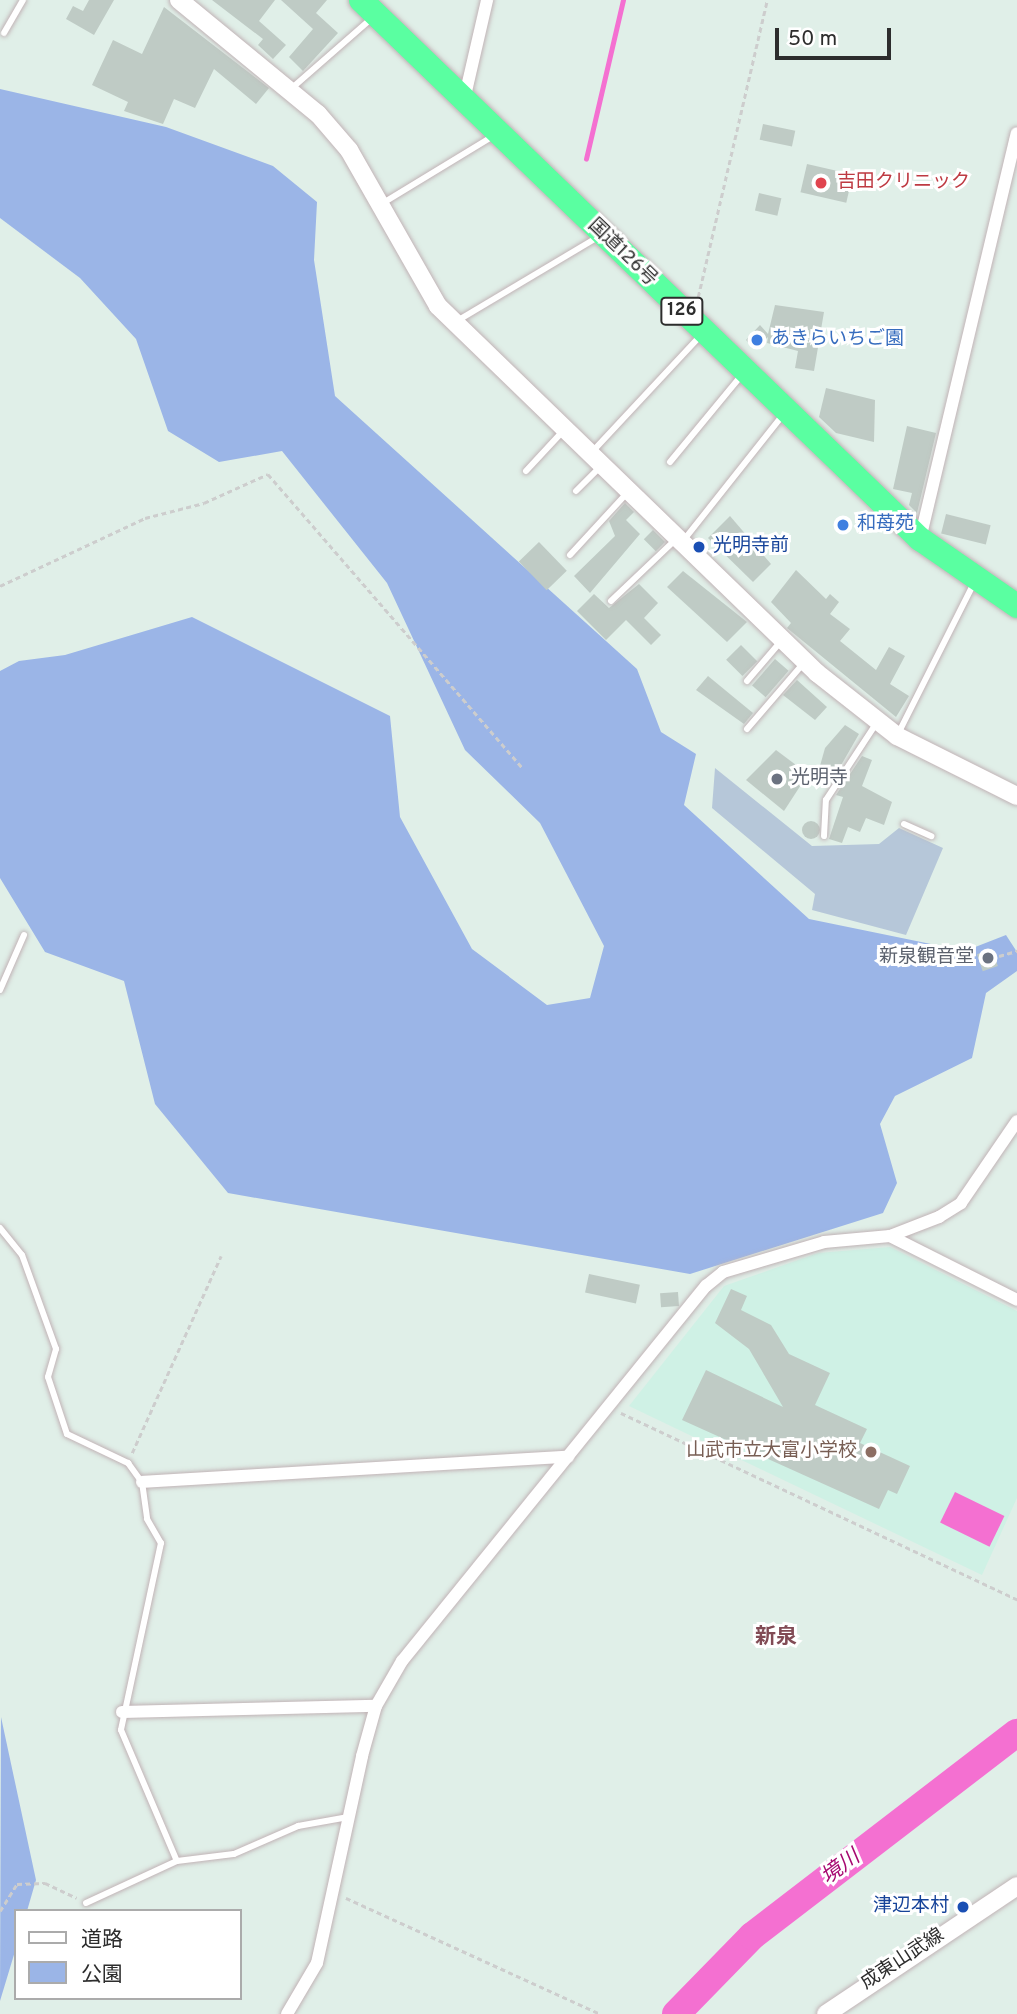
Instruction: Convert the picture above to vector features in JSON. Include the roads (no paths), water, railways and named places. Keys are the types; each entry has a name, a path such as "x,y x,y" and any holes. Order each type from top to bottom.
{"highway":[{"name":"国道126号","path":"368,7 920,540 975,581 1017,606"}],"street":[{"path":"179,0 292,88 349,150 421,285 454,323 805,662 876,723 1017,796"},
{"path":"464,100 487,0"},
{"path":"920,540 1017,133"},
{"path":"287,2014 317,1963 376,1706 402,1661 608,1407 723,1272 824,1242 890,1236 961,1203 1017,1121"},
{"path":"890,1236 1017,1300"},
{"path":"142,1482 568,1457"},
{"path":"122,1712 376,1706"},
{"name":"成東山武線","path":"826,2014 1017,1886"}],"lane":[{"path":"4,33 23,0"},
{"path":"292,88 368,7"},
{"path":"380,205 498,133"},
{"path":"454,323 602,234"},
{"path":"576,491 596,459 698,327"},
{"path":"670,462 744,372"},
{"path":"611,601 680,540 786,412"},
{"path":"526,471 565,429"},
{"path":"570,555 629,491"},
{"path":"897,736 975,581"},
{"path":"747,681 783,640"},
{"path":"747,729 805,662"},
{"path":"824,836 826,800 876,723"},
{"path":"904,824 931,836"},
{"path":"0,990 24,935"},
{"path":"0,1228 22,1255 56,1349 48,1377 66,1434 128,1463 142,1482 147,1519 162,1543 122,1712 121,1730 177,1861"},
{"path":"86,1903 177,1861 234,1854 298,1826 349,1816"}],"waterway":[{"path":"586,159 623,0"},
{"name":"境川","path":"676,2014 752,1936 1017,1733"}],"place":[{"name":"吉田クリニック","path":"821,183"},
{"name":"あきらいちご園","path":"757,340"},
{"name":"和苺苑","path":"843,525"},
{"name":"光明寺前","path":"699,547"},
{"name":"光明寺","path":"777,779"},
{"name":"新泉観音堂","path":"988,958"},
{"name":"山武市立大富小学校","path":"871,1452"},
{"name":"津辺本村","path":"963,1907"}],"district":[{"name":"新泉","path":"776,1638"}]}
